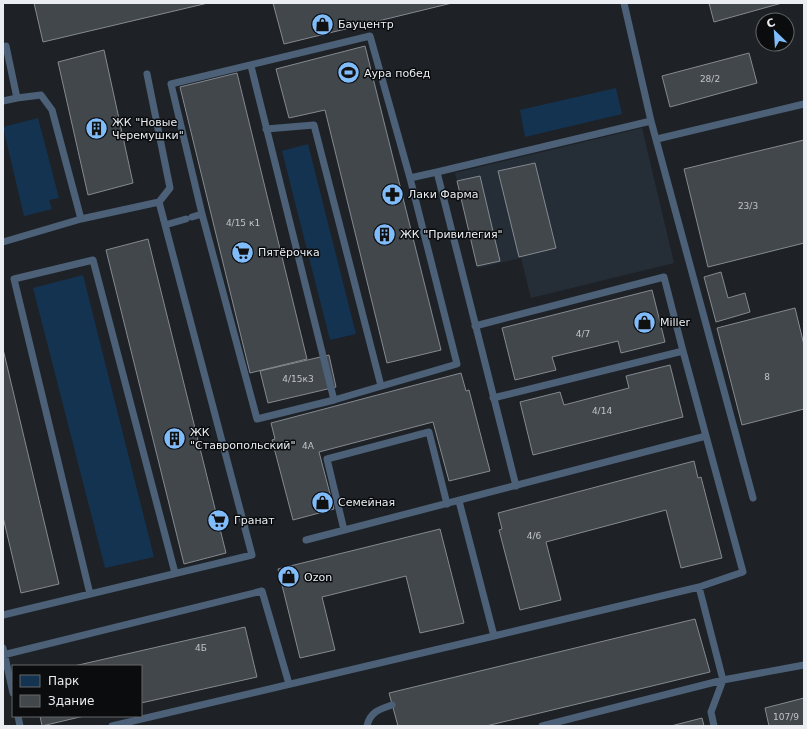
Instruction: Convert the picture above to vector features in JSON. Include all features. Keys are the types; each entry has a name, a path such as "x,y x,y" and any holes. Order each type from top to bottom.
{"lane":[{"path":"624,3 651,121 753,498"},
{"path":"370,36 410,178 457,364 334,400 258,419 202,214 171,84 251,66 370,36"},
{"path":"6,46 17,98"},
{"path":"251,66 334,400"},
{"path":"3,240 81,219 159,202 170,188 147,74"},
{"path":"3,102 17,98 41,95 52,110 81,219"},
{"path":"656,139 804,104"},
{"path":"410,178 651,121"},
{"path":"266,129 314,126 381,386"},
{"path":"436,172 516,486"},
{"path":"3,615 252,555 159,202"},
{"path":"165,224 202,214"},
{"path":"90,594 14,279 93,260 175,573"},
{"path":"112,726 699,587 743,572 664,277 475,326"},
{"path":"493,398 683,351"},
{"path":"344,530 327,459 429,432 447,504"},
{"path":"306,540 706,436"},
{"path":"459,501 494,636"},
{"path":"699,587 723,680 711,712 714,726"},
{"path":"12,689 4,653 262,591 289,684"},
{"path":"542,726 723,680 804,665"},
{"path":"366,726 370,716 376,711 392,705"}],"shaded area":[{"path":"642,128 674,263 531,298 521,258 478,268 455,173"}],"green space":[{"path":"616,88 622,114 525,137 520,110"},
{"path":"38,118 59,198 49,200 52,209 24,216 3,127"},
{"path":"308,144 356,334 330,340 282,151"},
{"path":"83,275 154,557 105,568 33,288"}],"building":[{"path":"34,3 208,3 43,42"},
{"name":"Бауцентр","path":"273,3 452,3 284,44"},
{"path":"709,3 782,3 714,22"},
{"name":"ЖК \"Привилегия\"","path":"365,46 441,350 387,363 325,110 289,118 276,69"},
{"name":"ЖК \"Новые Черемушки\"","path":"104,50 133,183 88,195 58,62"},
{"path":"749,53 757,83 670,107 662,76"},
{"path":"237,73 307,359 250,373 180,87"},
{"path":"804,140 804,243 708,267 684,169"},
{"path":"535,163 556,248 519,257 498,171"},
{"path":"480,176 500,261 477,266 457,181"},
{"name":"ЖК \"Ставропольский\"","path":"148,239 226,553 184,564 106,250"},
{"path":"721,272 728,298 745,293 750,312 716,322 704,277"},
{"path":"652,290 665,342 621,353 618,341 552,357 556,370 515,380 502,328"},
{"path":"795,308 804,345 804,409 742,425 717,328"},
{"path":"3,349 59,584 21,593 3,517"},
{"path":"329,355 336,387 268,403 260,371"},
{"path":"670,365 683,417 533,455 520,402 560,392 564,405 629,388 626,376"},
{"path":"461,373 466,391 469,390 490,471 449,481 433,422 319,452 334,509 293,520 272,440 275,439 271,423"},
{"path":"694,461 698,478 701,477 722,558 681,568 666,510 546,542 561,600 520,610 499,530 502,529 498,513"},
{"path":"440,529 464,623 420,633 406,576 322,597 335,650 300,658 278,569"},
{"path":"695,619 710,672 486,726 398,726 389,693"},
{"path":"245,627 257,677 142,703 142,665 78,665"},
{"path":"804,698 804,726 769,726 765,708"},
{"path":"40,717 80,717 42,726"},
{"path":"702,718 704,726 671,726"}],"place":[{"name":"Бауцентр","path":"323,24"},
{"name":"Аура побед","path":"349,73"},
{"name":"ЖК \"Новые Черемушки\"","path":"97,128"},
{"name":"Лаки Фарма","path":"393,194"},
{"name":"ЖК \"Привилегия\"","path":"384,234"},
{"name":"Пятёрочка","path":"242,252"},
{"name":"Miller","path":"644,322"},
{"name":"ЖК \"Ставропольский\"","path":"175,438"},
{"name":"Семейная","path":"322,502"},
{"name":"Гранат","path":"219,520"},
{"name":"Ozon","path":"288,577"}]}
